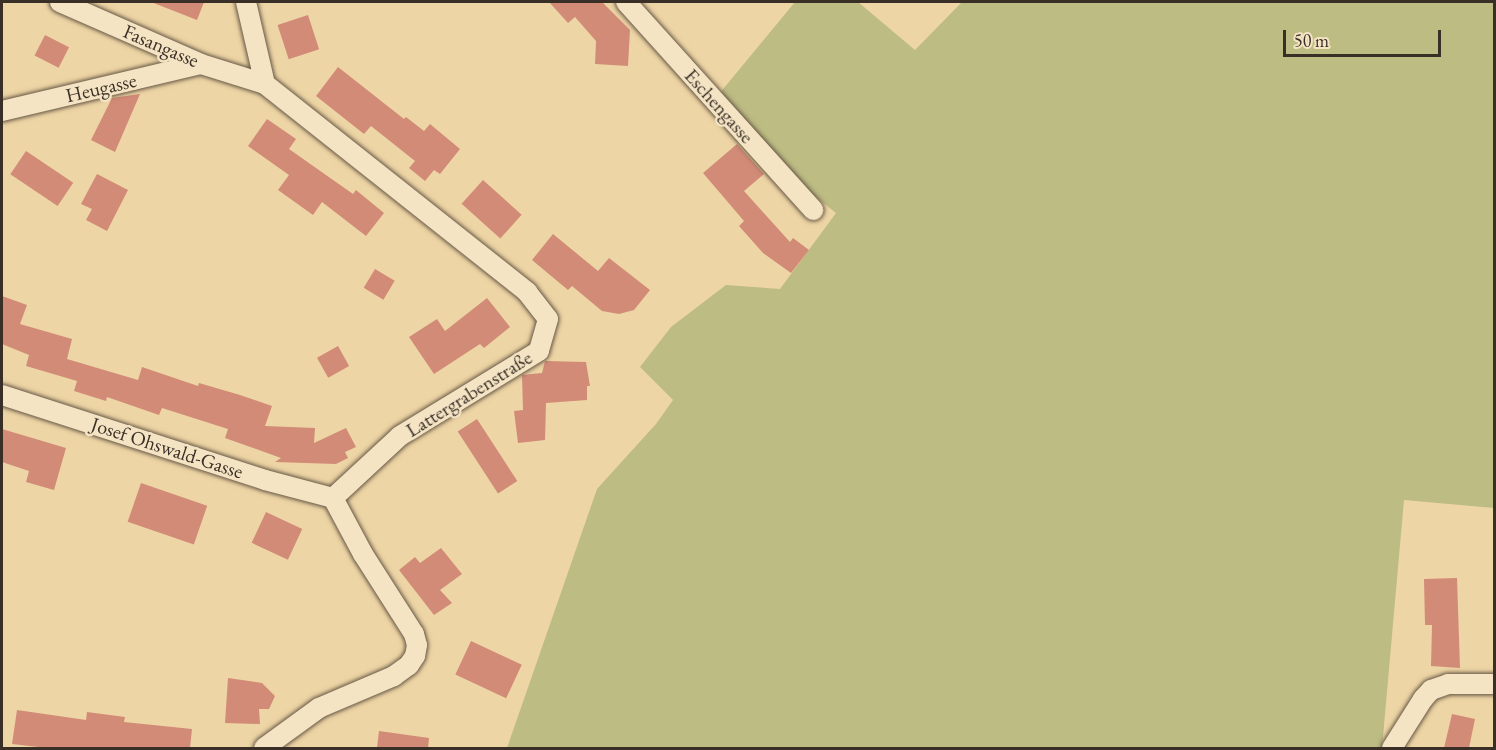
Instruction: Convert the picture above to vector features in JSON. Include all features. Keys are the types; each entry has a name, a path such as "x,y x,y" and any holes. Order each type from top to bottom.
{"street":[{"name":"Fasangasse","path":"60,2 201,64 265,84"},
{"path":"246,2 265,84"},
{"name":"Eschengasse","path":"626,2 813,210"},
{"name":"Heugasse","path":"2,111 201,64"},
{"name":"Lattergrabenstraße","path":"265,84 527,292 548,320 539,351 400,436 333,498"},
{"name":"Josef Ohswald-Gasse","path":"2,395 265,480 333,498"},
{"path":"264,748 319,708 394,676 409,666 415,656 417,645 414,634 363,554 333,498"},
{"path":"1392,748 1431,690 1448,684 1494,684"}],"shaded area":[{"path":"795,2 858,2 915,50 962,2 1494,2 1494,508 1404,500 1382,748 507,748 597,489 656,424 673,400 640,367 671,327 726,285 780,289 836,213 796,181 719,94"}],"building":[{"path":"151,2 204,2 197,20"},
{"path":"549,2 602,2 630,30 628,66 595,64 596,41 575,17 568,23"},
{"path":"308,15 319,49 289,59 278,25"},
{"path":"45,35 69,47 59,68 35,55"},
{"path":"338,67 404,119 406,117 424,131 430,124 460,149 440,174 434,170 425,181 409,168 415,161 371,126 364,134 316,96"},
{"path":"140,94 115,152 91,140 112,98"},
{"path":"267,119 296,139 289,149 353,194 356,190 384,213 366,236 322,202 313,215 278,190 289,175 248,146"},
{"path":"737,144 764,174 744,191 790,242 793,238 809,250 791,273 763,253 739,226 744,221 703,173"},
{"path":"26,151 73,183 58,206 10,174"},
{"path":"97,174 128,190 107,231 86,220 92,209 81,204"},
{"path":"483,180 522,215 500,239 462,204"},
{"path":"553,234 598,271 609,258 650,290 634,310 619,314 602,311 572,286 568,290 532,260"},
{"path":"375,269 395,281 383,300 364,288"},
{"path":"2,296 27,305 20,324 72,339 67,359 138,380 142,367 198,386 199,383 240,395 272,406 265,426 315,428 314,443 346,428 356,447 345,452 348,458 336,464 275,462 281,458 225,438 228,429 162,408 159,415 107,397 106,401 74,391 77,381 26,366 29,355 2,344"},
{"path":"487,298 510,327 484,348 480,344 434,374 409,337 437,319 445,331"},
{"path":"338,346 349,366 328,378 317,358"},
{"path":"545,361 586,362 590,386 587,386 587,400 546,403 545,440 518,443 514,411 523,410 522,375 542,373"},
{"path":"477,419 517,481 498,494 458,432"},
{"path":"2,429 66,448 54,490 26,482 29,471 2,462"},
{"path":"141,483 207,506 194,545 128,522"},
{"path":"266,512 302,529 288,560 252,543"},
{"path":"441,548 462,574 440,590 452,603 434,615 399,570 415,557 420,563"},
{"path":"1457,578 1460,668 1431,666 1432,625 1425,625 1424,579"},
{"path":"471,641 522,665 506,698 455,675"},
{"path":"228,678 262,683 275,696 269,709 259,709 260,724 225,723"},
{"path":"17,710 86,720 87,712 125,717 124,722 192,729 190,748 47,748 12,744"},
{"path":"1452,714 1475,719 1469,748 1444,748"},
{"path":"379,731 429,738 428,748 377,748"}]}
